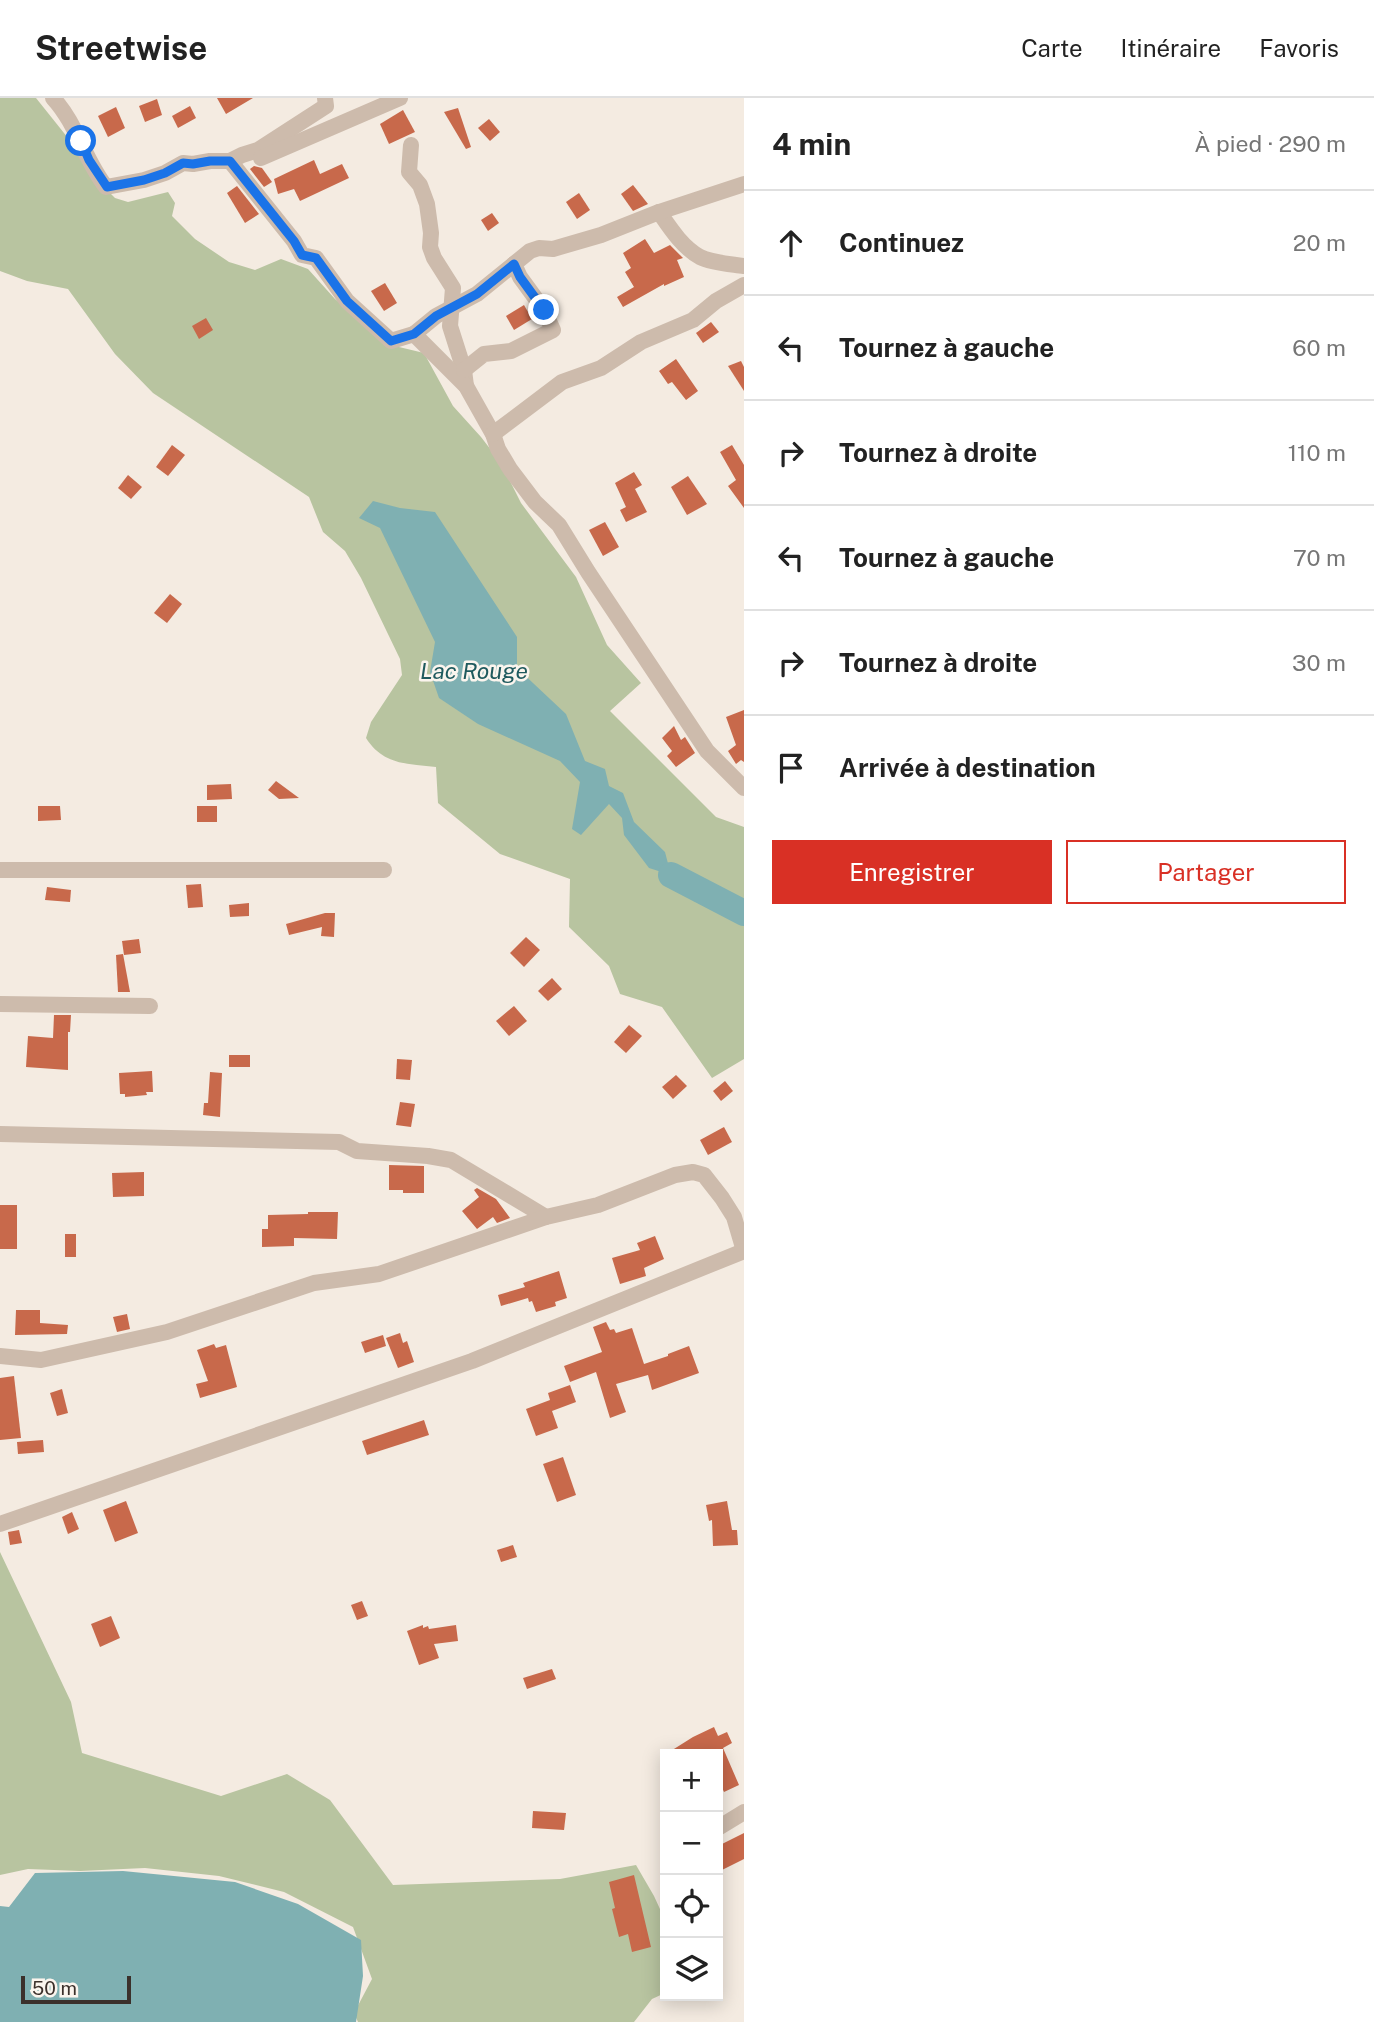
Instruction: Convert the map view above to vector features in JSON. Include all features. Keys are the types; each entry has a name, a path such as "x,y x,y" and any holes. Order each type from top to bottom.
{"street":[{"path":"53,98 66,112 89,160 107,187 144,180 183,163 210,161 233,165 400,98"},
{"path":"233,165 326,106 325,98"},
{"path":"411,145 409,172 420,186 427,204 433,258 453,288 450,326 465,378 493,433 498,449 535,502 559,525 707,751 744,788"},
{"path":"233,165 294,241 302,255 316,258 347,301 391,341 414,334 436,316 477,294 530,251 539,248 553,249 589,239 744,184"},
{"path":"659,212 677,237 702,258 744,266"},
{"path":"465,378 484,354 511,351 553,330 544,310 514,264"},
{"path":"493,433 562,382 601,368 641,342 693,320 716,300 744,285"},
{"path":"414,334 465,378"},
{"path":"0,870 384,870"},
{"path":"0,1004 150,1006"},
{"path":"0,1134 339,1142 357,1151 451,1160 546,1217"},
{"path":"0,1356 41,1360 167,1332 314,1283 379,1274 546,1217 598,1205 675,1175 693,1172 704,1175 722,1198 734,1217 744,1251 472,1361 0,1524"},
{"path":"723,1825 744,1812"}],"green space":[{"path":"0,98 36,98 72,143 95,178 115,198 128,202 168,192 175,203 172,216 195,239 229,262 255,270 281,259 308,269 335,299 378,333 399,347 424,353 453,406 501,463 521,503 576,577 607,645 641,683 610,711 716,817 744,827 744,1059 712,1078 662,1007 620,994 609,966 569,927 570,879 500,854 438,803 436,767 397,762 380,754 366,738 371,722 402,675 400,659 361,578 345,551 323,532 309,497 153,393 115,354 68,289 27,281 0,271"},
{"path":"0,1552 71,1702 82,1753 221,1796 287,1774 330,1800 393,1885 560,1879 636,1865 660,1909 660,1995 652,1999 634,2022 358,2022 354,2013 372,1979 353,1927 284,1892 219,1876 145,1868 80,1871 28,1869 0,1875"}],"water":[{"name":"Lac Rouge","path":"373,501 400,508 435,512 517,637 517,668 566,714 585,761 605,769 609,786 623,793 634,822 665,852 671,875 649,868 624,835 622,818 609,804 581,835 572,829 580,782 560,761 478,724 439,698 430,672 435,642 380,528 359,518"},
{"path":"123,1871 235,1882 298,1904 361,1940 363,1976 356,2022 0,2022 0,1906 9,1907 35,1873"}],"building":[{"path":"217,98 253,98 226,114"},
{"path":"157,99 162,115 145,122 139,106"},
{"path":"190,106 196,118 178,128 172,116"},
{"path":"116,107 125,128 108,137 98,116"},
{"path":"458,108 471,147 466,149 444,112"},
{"path":"403,110 415,132 389,144 380,124"},
{"path":"489,119 500,132 490,141 478,128"},
{"path":"314,160 320,174 342,164 349,178 300,201 294,189 278,194 274,179"},
{"path":"254,166 262,168 272,182 264,187 250,169"},
{"path":"633,185 648,204 633,211 621,194"},
{"path":"237,186 259,214 245,223 227,193"},
{"path":"579,193 590,210 577,219 566,202"},
{"path":"492,213 499,223 488,231 481,220"},
{"path":"645,239 654,253 670,245 683,258 677,260 684,277 664,284 623,307 617,297 634,287 625,272 631,268 623,253"},
{"path":"385,283 397,303 384,311 371,291"},
{"path":"524,305 532,319 514,330 506,316"},
{"path":"206,318 213,330 199,339 192,326"},
{"path":"711,322 719,332 703,343 696,333"},
{"path":"676,359 698,391 686,400 672,382 668,384 659,371"},
{"path":"741,361 744,367 744,391 728,366"},
{"path":"172,445 185,455 168,476 156,467"},
{"path":"732,445 744,465 744,508 728,486 736,480 720,452"},
{"path":"634,472 642,485 635,489 647,512 626,522 620,510 626,507 615,483"},
{"path":"128,475 142,487 131,499 118,488"},
{"path":"688,476 707,504 687,515 671,487"},
{"path":"605,522 619,547 603,556 589,530"},
{"path":"170,594 182,604 167,623 154,613"},
{"path":"744,710 744,762 741,760 736,764 728,751 736,745 726,717"},
{"path":"674,726 681,740 685,737 695,753 676,767 667,756 672,751 662,738"},
{"path":"276,781 299,798 279,799 268,790"},
{"path":"231,784 232,799 207,800 207,785"},
{"path":"38,806 60,806 61,820 38,821"},
{"path":"197,806 217,806 217,822 197,822"},
{"path":"201,884 203,907 188,908 186,885"},
{"path":"47,887 71,890 70,902 45,900"},
{"path":"249,903 249,916 230,917 229,905"},
{"path":"325,913 335,913 334,937 321,936 322,927 289,935 286,924"},
{"path":"526,937 540,950 524,967 510,953"},
{"path":"139,939 141,953 124,955 122,941"},
{"path":"123,954 130,992 118,992 116,955"},
{"path":"552,978 562,989 548,1001 538,991"},
{"path":"514,1006 527,1021 509,1036 496,1021"},
{"path":"54,1015 71,1015 68,1070 26,1067 28,1036 53,1038"},
{"path":"629,1025 642,1036 626,1053 614,1042"},
{"path":"229,1055 250,1055 250,1067 229,1067"},
{"path":"397,1059 412,1060 410,1080 396,1079"},
{"path":"152,1071 153,1092 125,1097 125,1094 120,1094 119,1073"},
{"path":"210,1072 222,1073 220,1117 203,1115 204,1103 208,1103"},
{"path":"676,1075 687,1086 673,1099 662,1087"},
{"path":"725,1081 733,1091 721,1101 713,1091"},
{"path":"400,1102 415,1104 411,1127 396,1125"},
{"path":"724,1127 732,1142 708,1155 700,1140"},
{"path":"389,1165 424,1166 424,1193 389,1190"},
{"path":"144,1172 144,1196 113,1197 112,1173"},
{"path":"477,1188 496,1199 510,1218 497,1223 493,1217 477,1229 462,1211 479,1197 474,1190"},
{"path":"0,1205 17,1205 17,1249 0,1249"},
{"path":"338,1212 337,1239 294,1238 294,1246 262,1247 262,1229 268,1229 268,1215"},
{"path":"65,1234 76,1234 76,1257 65,1257"},
{"path":"655,1236 664,1259 644,1268 646,1276 620,1284 612,1258 640,1250 637,1243"},
{"path":"559,1271 567,1298 555,1302 556,1306 536,1312 528,1298 501,1306 498,1295 525,1287 523,1283"},
{"path":"16,1310 40,1310 40,1323 68,1325 67,1334 15,1335"},
{"path":"127,1314 130,1329 117,1332 113,1317"},
{"path":"606,1322 610,1330 614,1329 616,1333 632,1328 644,1364 689,1346 699,1373 652,1390 648,1375 616,1384 626,1412 610,1418 596,1372 570,1382 564,1366 602,1352 593,1327"},
{"path":"400,1333 403,1343 407,1341 414,1362 398,1368 386,1338"},
{"path":"383,1335 386,1346 365,1353 361,1342"},
{"path":"214,1344 216,1348 226,1345 237,1387 200,1398 196,1384 208,1381 197,1350"},
{"path":"14,1376 21,1438 0,1440 0,1378"},
{"path":"570,1385 576,1402 552,1411 558,1428 536,1436 526,1409 550,1400 548,1393"},
{"path":"62,1389 68,1413 57,1416 50,1393"},
{"path":"424,1420 429,1435 367,1455 362,1441"},
{"path":"43,1440 44,1452 18,1454 17,1442"},
{"path":"563,1457 576,1495 557,1502 543,1464"},
{"path":"126,1501 138,1533 115,1542 103,1510"},
{"path":"727,1501 732,1530 737,1530 738,1545 713,1546 712,1520 709,1521 706,1505"},
{"path":"72,1512 79,1529 68,1534 62,1517"},
{"path":"19,1530 22,1543 10,1545 8,1532"},
{"path":"513,1545 517,1557 501,1562 497,1550"},
{"path":"362,1601 368,1616 357,1620 351,1605"},
{"path":"111,1616 120,1638 100,1647 91,1624"},
{"path":"423,1625 423,1628 428,1626 429,1629 456,1625 458,1641 434,1644 439,1658 419,1665 407,1631"},
{"path":"552,1669 556,1679 527,1689 523,1678"},
{"path":"714,1727 718,1736 727,1732 732,1743 723,1748 739,1785 724,1792 723,1790 723,1749 674,1749"},
{"path":"533,1811 566,1813 564,1830 532,1828"},
{"path":"744,1833 744,1859 723,1870 723,1844"},
{"path":"634,1875 651,1947 632,1952 628,1934 619,1937 609,1882"}],"waterway":[{"path":"671,875 744,913"}],"route":[{"path":"81,141 89,160 107,187 144,180 183,163 230,161 294,241 302,255 316,258 347,301 391,341 414,334 436,316 477,294 514,264 544,310"}]}
